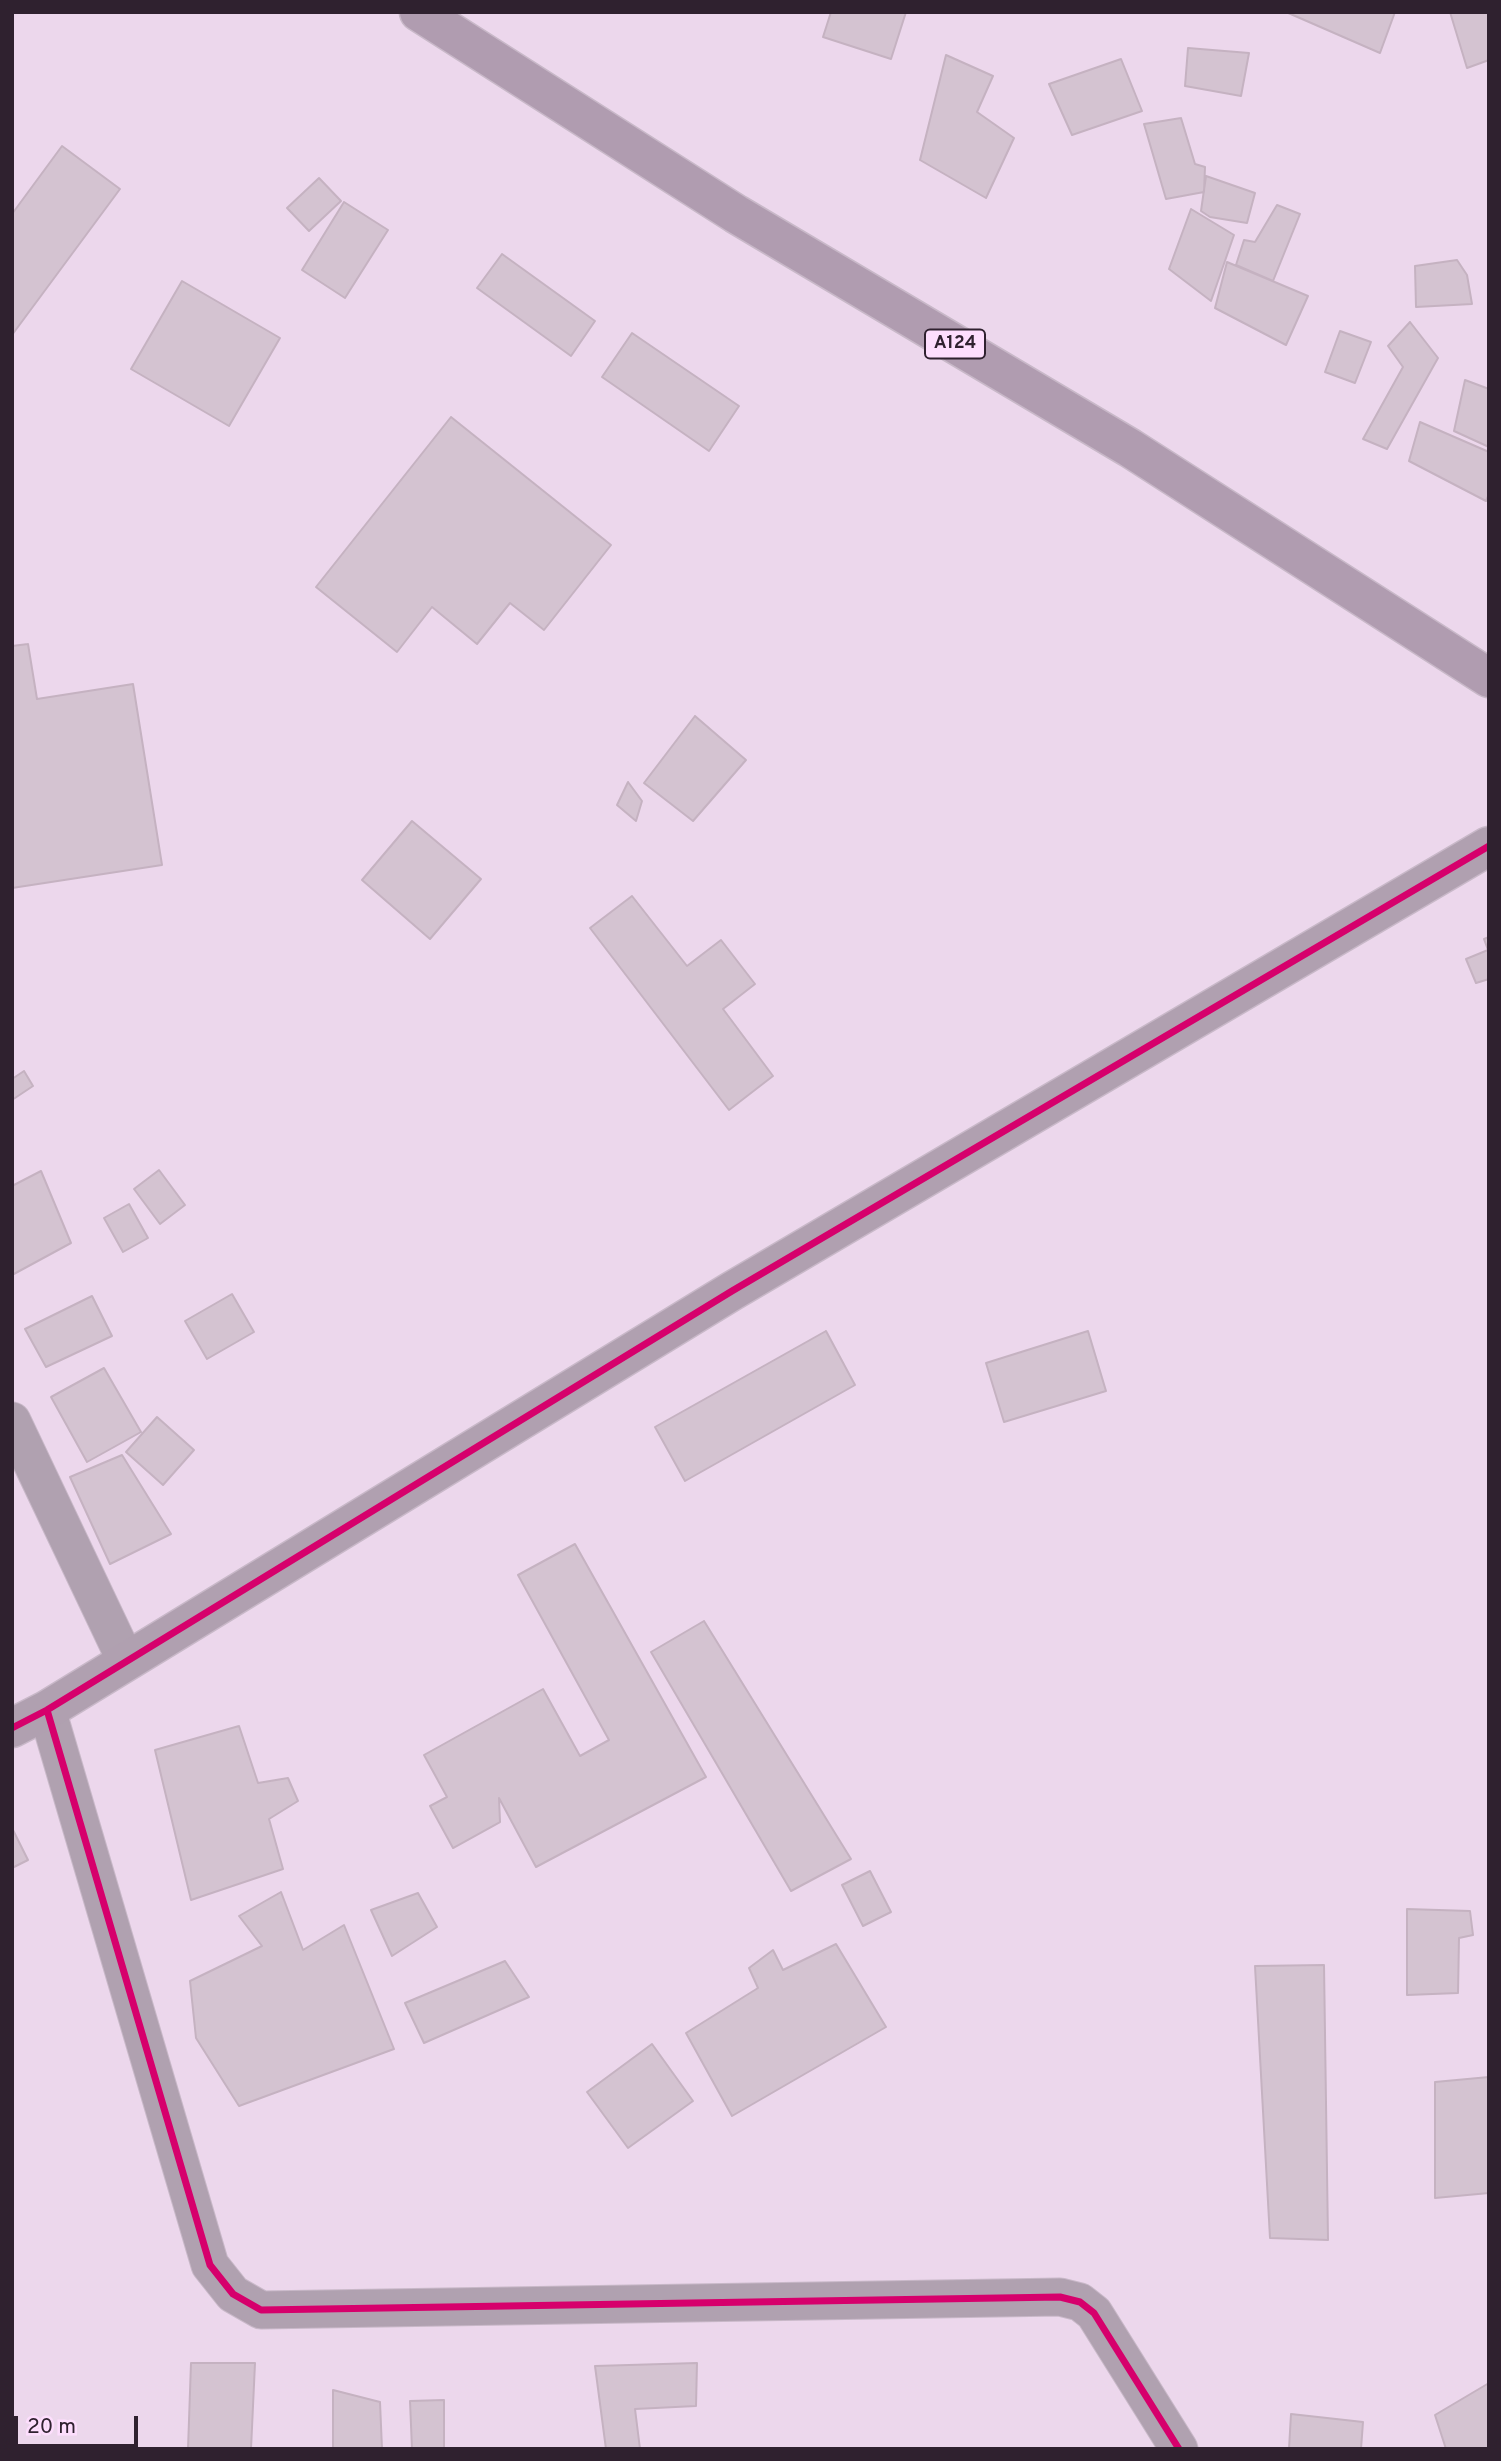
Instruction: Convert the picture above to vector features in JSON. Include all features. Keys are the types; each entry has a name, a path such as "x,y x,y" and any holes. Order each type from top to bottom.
{"highway":[{"name":"A124","path":"419,12 736,214 1130,448 1489,678"}],"street":[{"path":"12,1728 47,1710 732,1291 1489,846"},
{"path":"12,1421 126,1661"},
{"path":"47,1710 210,2264 233,2294 261,2310 1060,2297 1080,2302 1094,2313 1179,2449"}],"building":[{"path":"831,12 906,12 891,59 823,37"},
{"path":"1286,12 1395,12 1380,53"},
{"path":"1450,12 1489,12 1489,60 1467,68"},
{"path":"1188,48 1249,53 1241,96 1185,86"},
{"path":"946,55 993,76 977,112 1014,138 986,198 920,160"},
{"path":"1121,59 1142,111 1072,135 1049,84"},
{"path":"1181,118 1195,164 1205,167 1204,192 1166,199 1144,124"},
{"path":"62,146 120,189 12,335 12,214"},
{"path":"1206,176 1255,193 1247,223 1210,217 1201,211"},
{"path":"319,178 341,201 309,231 287,208"},
{"path":"344,202 388,230 345,298 302,270"},
{"path":"1277,205 1300,214 1273,281 1236,265 1244,240 1255,242"},
{"path":"1191,209 1234,235 1211,301 1169,269"},
{"path":"502,254 595,321 571,356 477,288"},
{"path":"1457,260 1467,275 1472,304 1416,307 1415,266"},
{"path":"1227,262 1308,296 1286,345 1215,308"},
{"path":"182,281 280,338 229,426 131,369"},
{"path":"1410,322 1438,358 1387,449 1363,439 1403,367 1388,346"},
{"path":"1340,331 1371,342 1355,383 1325,372"},
{"path":"632,333 739,406 709,451 602,377"},
{"path":"1465,380 1489,389 1489,447 1454,431"},
{"path":"451,417 611,545 544,630 510,603 477,644 432,607 397,652 316,587"},
{"path":"1420,422 1489,452 1489,494 1486,501 1409,461"},
{"path":"28,644 37,699 133,684 162,865 12,888 12,646"},
{"path":"695,716 746,760 693,821 644,783"},
{"path":"628,782 642,801 636,821 617,805"},
{"path":"412,821 481,879 430,939 362,880"},
{"path":"632,896 687,966 721,940 755,984 723,1009 773,1076 729,1110 590,928"},
{"path":"1489,937 1489,979 1476,983 1466,959 1488,950 1484,939"},
{"path":"24,1071 33,1086 12,1100 12,1079"},
{"path":"159,1170 185,1205 160,1224 134,1189"},
{"path":"41,1171 71,1243 12,1275 12,1186"},
{"path":"129,1204 148,1238 123,1252 104,1218"},
{"path":"232,1294 254,1332 207,1359 185,1321"},
{"path":"92,1296 112,1336 46,1367 25,1329"},
{"path":"826,1331 855,1385 685,1481 655,1427"},
{"path":"1088,1331 1106,1391 1004,1422 986,1363"},
{"path":"104,1368 141,1432 87,1462 51,1397"},
{"path":"157,1417 194,1450 163,1485 126,1452"},
{"path":"122,1455 171,1534 110,1564 70,1477"},
{"path":"575,1544 706,1777 536,1867 499,1798 500,1822 453,1848 430,1806 447,1797 424,1755 543,1689 580,1756 609,1740 518,1575"},
{"path":"704,1621 851,1859 791,1891 651,1652"},
{"path":"239,1726 258,1783 288,1778 298,1801 269,1819 283,1869 191,1900 155,1750"},
{"path":"12,1828 28,1860 12,1868"},
{"path":"870,1871 891,1912 863,1926 842,1885"},
{"path":"281,1892 303,1950 344,1925 394,2049 239,2106 196,2038 190,1981 262,1946 239,1916"},
{"path":"418,1893 437,1927 392,1956 371,1910"},
{"path":"1407,1909 1470,1911 1473,1935 1459,1938 1458,1993 1407,1995"},
{"path":"836,1944 886,2027 732,2116 686,2033 758,1988 749,1968 773,1950 783,1970"},
{"path":"505,1961 529,1997 424,2043 405,2003"},
{"path":"1324,1965 1328,2240 1270,2238 1255,1966"},
{"path":"652,2044 693,2101 628,2148 587,2092"},
{"path":"1489,2077 1489,2193 1435,2198 1435,2082"},
{"path":"191,2363 255,2363 251,2449 188,2449"},
{"path":"697,2363 696,2406 635,2409 640,2449 606,2449 595,2366"},
{"path":"1489,2383 1489,2449 1446,2449 1435,2415"},
{"path":"333,2390 380,2402 382,2449 333,2449"},
{"path":"444,2400 444,2449 412,2449 410,2401"},
{"path":"1291,2414 1363,2422 1361,2449 1289,2449"}],"cycle path":[{"path":"12,1728 47,1710 732,1291 1489,846"},
{"path":"47,1710 210,2265 233,2294 261,2310 1060,2297 1080,2302 1094,2313 1179,2449"}]}
